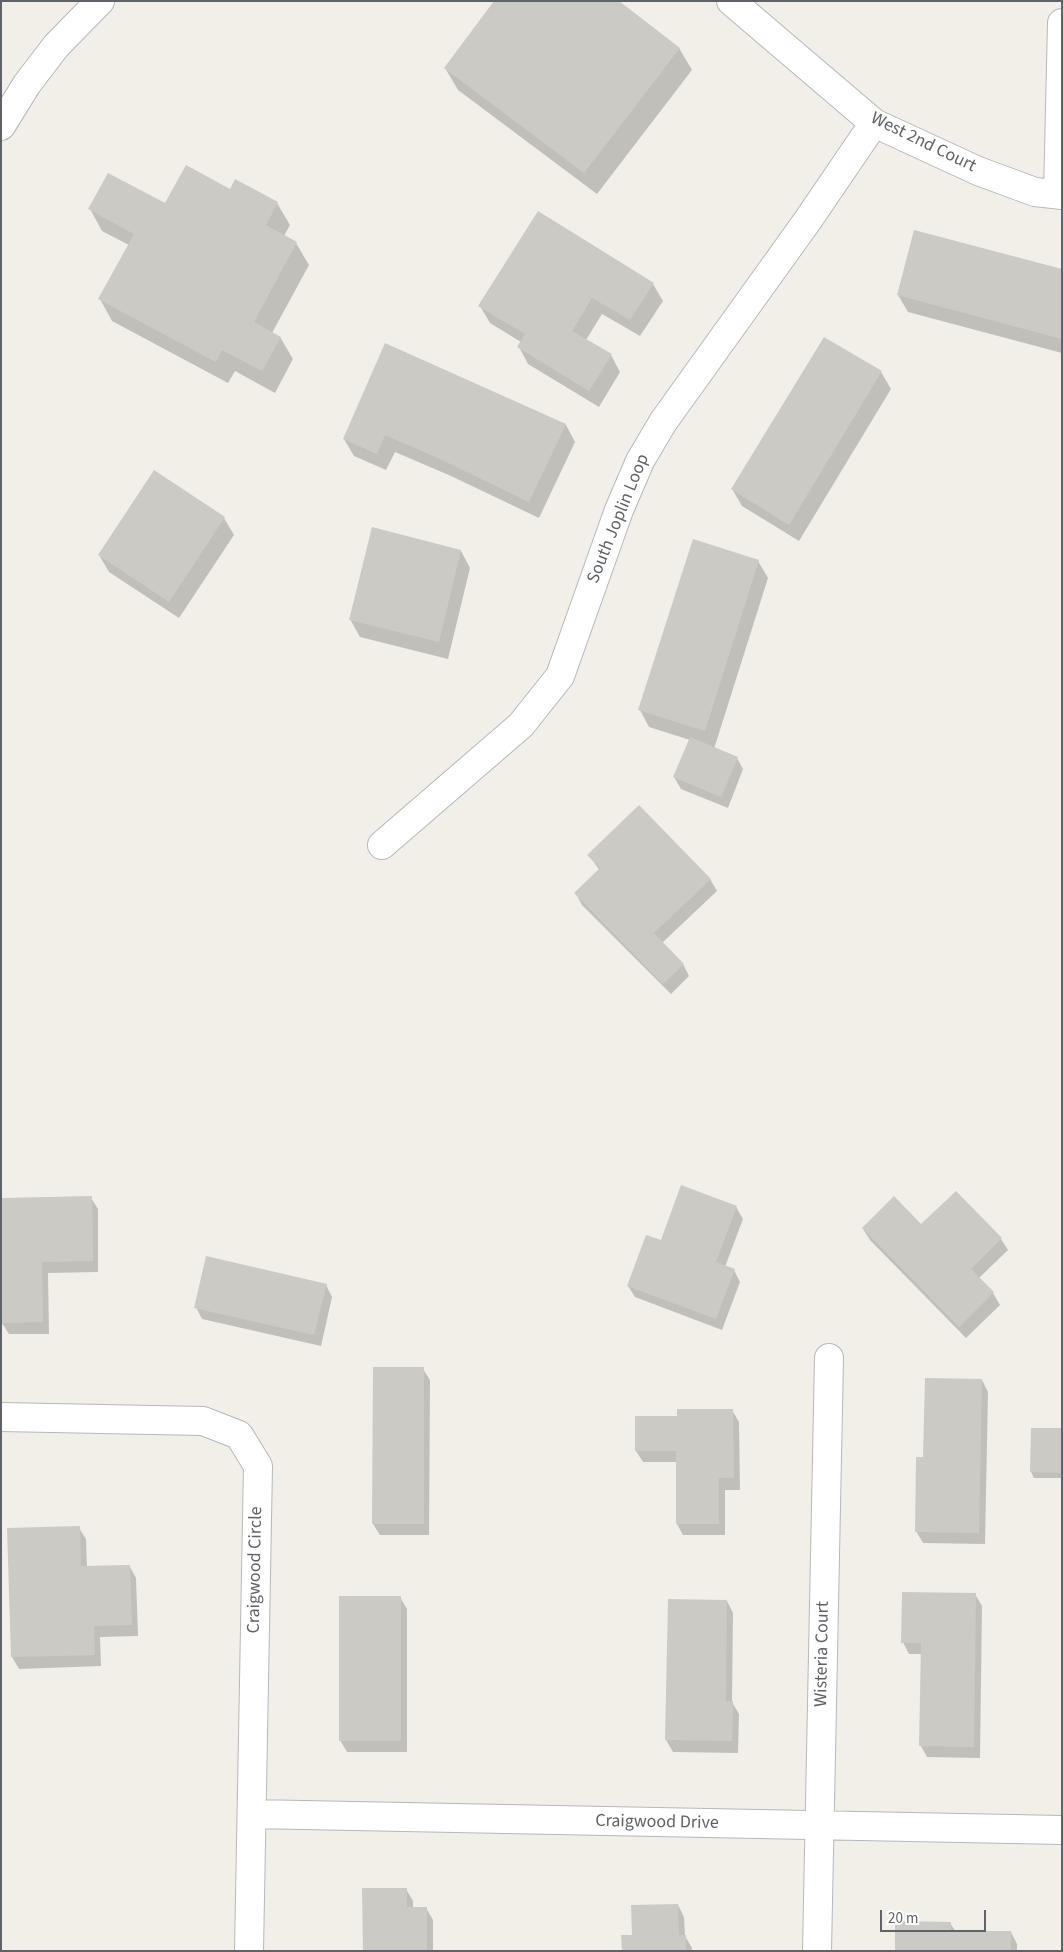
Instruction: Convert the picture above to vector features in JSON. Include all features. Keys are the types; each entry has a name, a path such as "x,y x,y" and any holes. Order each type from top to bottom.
{"street":[{"path":"1,126 27,84 56,46 100,1"},
{"name":"West 2nd Court","path":"731,1 874,123 978,171 1035,192 1060,194"},
{"path":"1060,194 1062,23"},
{"name":"South Joplin Loop","path":"382,845 521,726 560,676 619,510 640,461 663,422 808,220 874,123"},
{"name":"Wisteria Court","path":"817,1951 829,1358"},
{"name":"Craigwood Circle","path":"1,1418 203,1421 239,1435 258,1466 249,1951"},
{"name":"Craigwood Drive","path":"252,1814 1062,1830"}],"building":[{"path":"494,1 619,1 680,48 584,173 444,68"},
{"path":"186,165 230,189 235,179 278,202 266,225 297,242 254,322 281,337 262,371 222,350 216,362 98,299 134,234 88,209 108,173 165,203"},
{"path":"538,211 654,283 630,320 592,298 572,331 612,354 589,391 517,347 525,334 478,306"},
{"path":"914,230 1062,269 1062,339 897,295"},
{"path":"824,337 882,371 789,525 731,489"},
{"path":"385,343 566,424 529,502 385,435 377,454 343,439"},
{"path":"154,470 225,517 169,602 98,555"},
{"path":"372,527 461,550 439,642 349,620"},
{"path":"693,539 759,560 705,731 638,710"},
{"path":"690,737 738,757 721,797 673,777"},
{"path":"639,805 711,879 654,933 684,964 663,984 574,893 600,868 587,855"},
{"path":"681,1185 737,1206 716,1262 735,1269 716,1319 627,1286 646,1235 661,1240"},
{"path":"956,1191 1002,1238 971,1269 994,1292 959,1327 862,1228 894,1196 921,1224"},
{"path":"92,1196 93,1261 42,1262 43,1322 1,1323 1,1198"},
{"path":"206,1256 327,1284 314,1335 194,1308"},
{"path":"373,1367 424,1367 424,1524 372,1524"},
{"path":"925,1378 982,1379 979,1533 915,1532 916,1457 923,1457"},
{"path":"677,1409 733,1409 734,1478 719,1478 719,1524 676,1524 676,1451 635,1451 635,1416 677,1416"},
{"path":"1031,1428 1062,1428 1062,1473 1030,1472"},
{"path":"80,1526 81,1566 130,1565 132,1625 94,1626 95,1655 11,1657 7,1528"},
{"path":"902,1592 976,1593 974,1747 919,1746 921,1643 901,1643"},
{"path":"339,1596 401,1596 401,1741 339,1741"},
{"path":"668,1599 727,1600 726,1701 733,1701 732,1741 665,1740"},
{"path":"362,1888 407,1888 407,1907 427,1907 427,1951 363,1951"},
{"path":"678,1904 679,1935 686,1935 686,1951 622,1951 621,1935 632,1935 631,1905"},
{"path":"895,1921 951,1922 951,1931 1011,1931 1011,1951 895,1951"}]}
